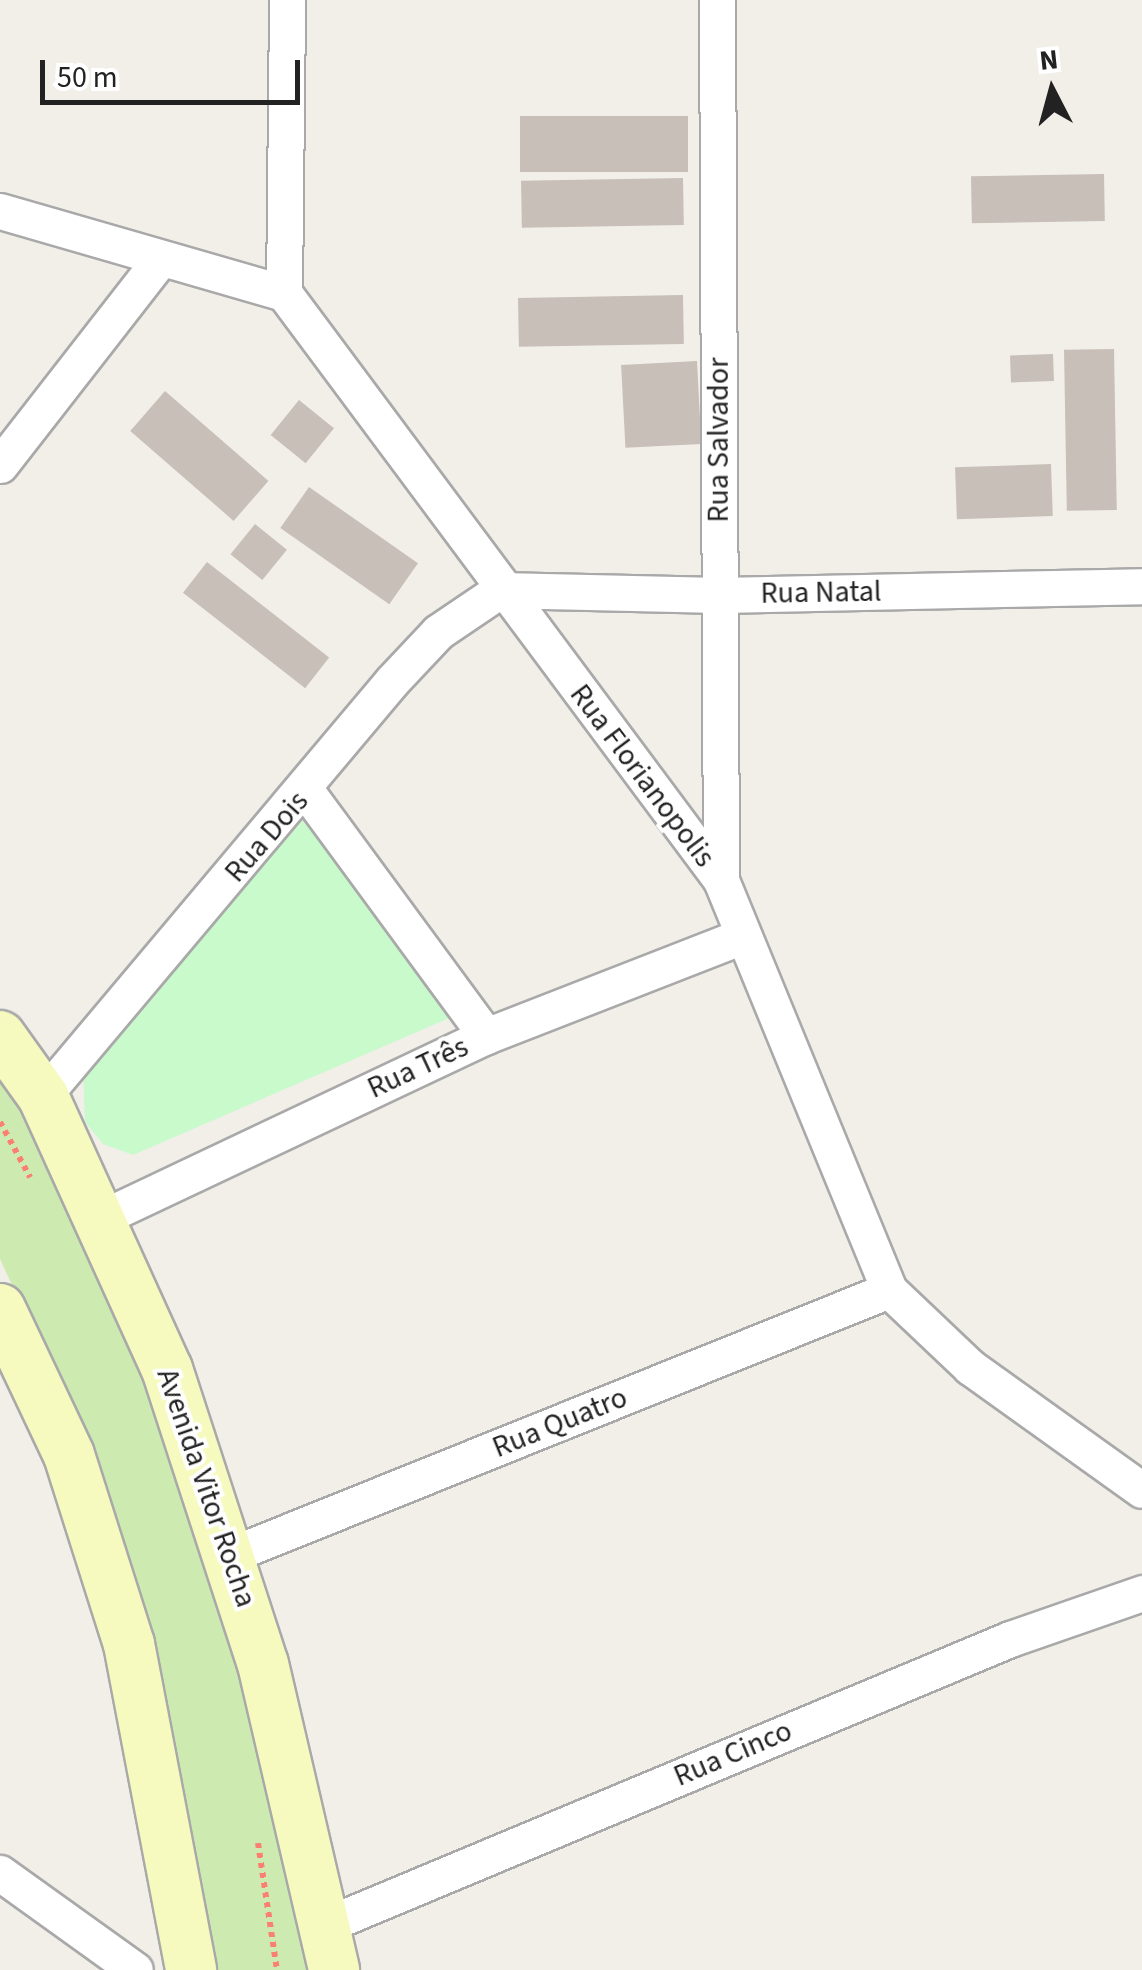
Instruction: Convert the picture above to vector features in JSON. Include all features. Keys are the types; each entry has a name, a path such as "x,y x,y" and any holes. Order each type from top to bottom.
{"street":[{"path":"0,211 284,293 287,0"},
{"name":"Rua Salvador","path":"717,0 721,880"},
{"path":"0,466 162,258"},
{"name":"Rua Florianopolis","path":"284,293 500,590 721,880 889,1290 970,1366 1142,1490"},
{"name":"Rua Natal","path":"500,590 720,595 1142,586"},
{"name":"Rua Dois","path":"43,1096 307,792 415,656 500,590"},
{"path":"307,792 486,1036"},
{"name":"Rua Três","path":"101,1218 486,1036 743,936"},
{"name":"Avenida Vitor Rocha","path":"0,1036 43,1096 167,1369 230,1555 331,1947"},
{"name":"Rua Quatro","path":"230,1555 889,1290"},
{"path":"0,1309 69,1455 129,1644 191,1970"},
{"name":"Rua Cinco","path":"331,1947 1010,1639 1142,1593"},
{"path":"0,1873 123,1966"}],"path":[{"path":"0,1122 36,1188"},
{"path":"255,1823 277,1970"}],"green space":[{"path":"305,818 454,1016 133,1155 103,1144 85,1122 83,1070"},
{"path":"0,1068 153,1368 263,1730 310,1970 208,1970 68,1407 0,1259"}],"building":[{"path":"520,116 688,116 688,172 520,172"},
{"path":"1104,174 1105,221 972,223 971,176"},
{"path":"683,178 684,225 522,228 521,181"},
{"path":"683,295 684,344 519,347 518,298"},
{"path":"1114,349 1117,510 1067,511 1064,350"},
{"path":"1053,354 1054,381 1011,382 1010,356"},
{"path":"697,361 701,444 625,448 621,365"},
{"path":"165,391 268,481 234,521 130,431"},
{"path":"299,400 334,428 306,463 271,435"},
{"path":"1051,464 1053,516 957,519 955,467"},
{"path":"309,487 418,563 389,604 280,528"},
{"path":"255,524 287,550 262,580 230,554"},
{"path":"207,562 329,657 305,688 183,593"}]}
